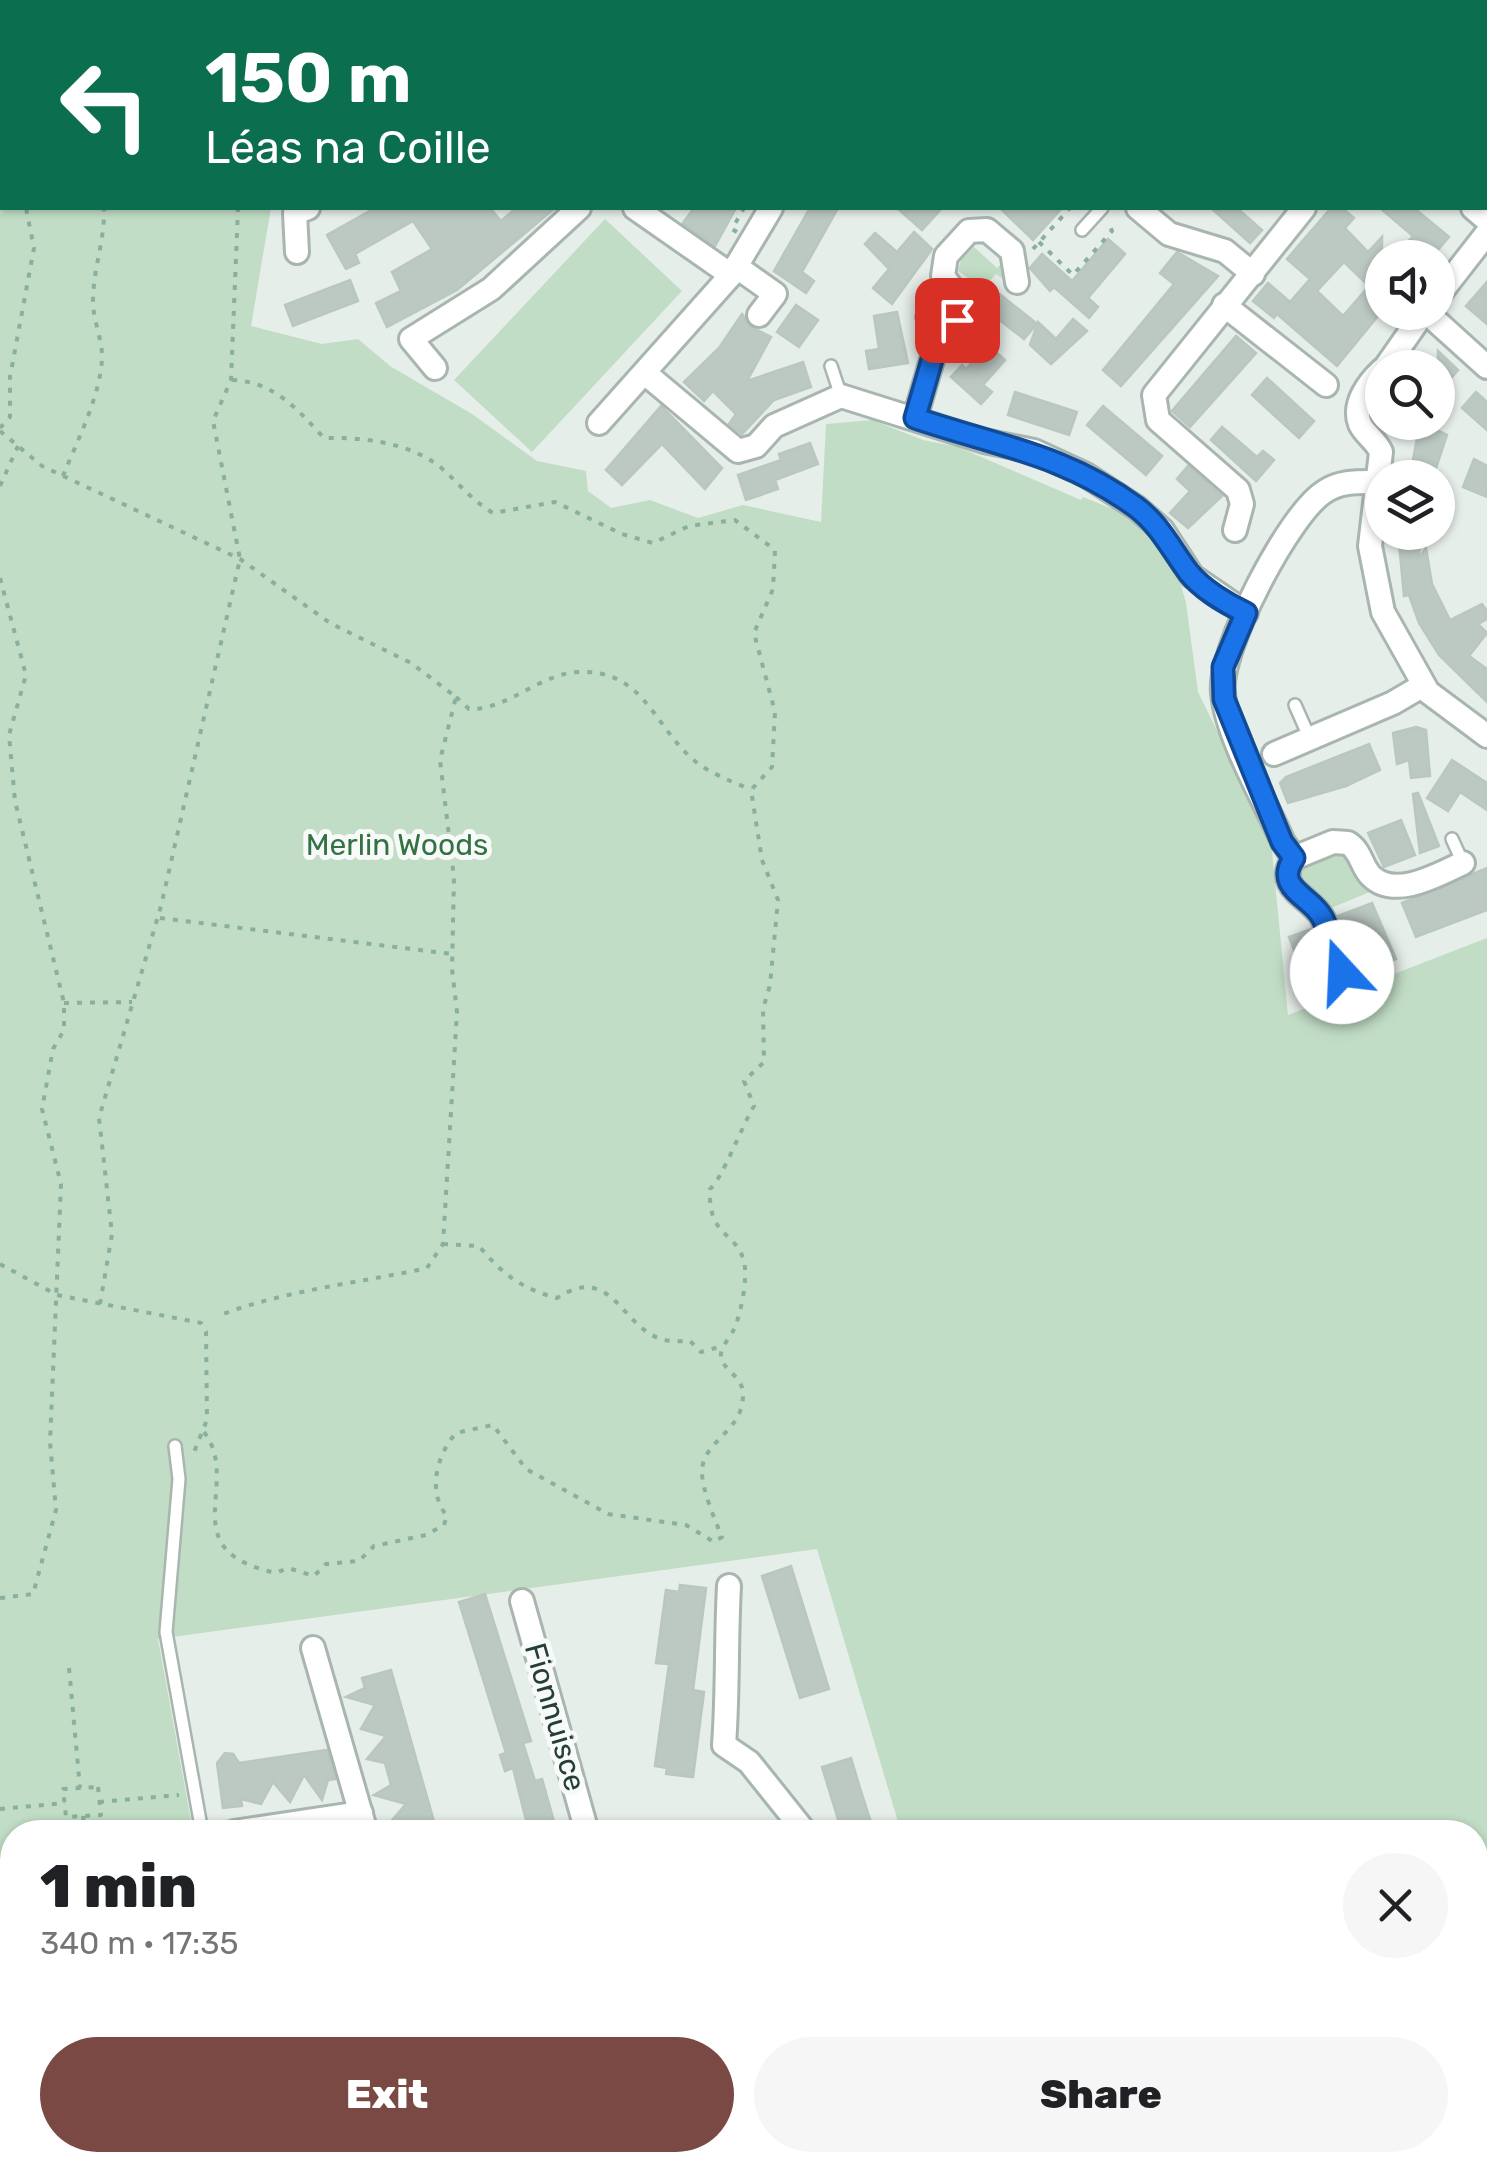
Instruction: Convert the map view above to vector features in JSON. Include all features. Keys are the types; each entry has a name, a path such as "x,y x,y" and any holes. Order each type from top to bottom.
{"street":[{"path":"297,252 295,213 303,210"},
{"path":"435,368 411,339 492,289 577,210"},
{"path":"638,210 775,294 759,315"},
{"path":"600,422 734,271 771,210"},
{"path":"1140,210 1170,234 1225,251 1252,274"},
{"path":"1235,530 1242,504 1238,490 1158,420 1152,404 1154,395 1252,274 1271,244 1302,210"},
{"path":"915,418 926,372 943,336 957,320 961,304 945,281 942,264 964,234 986,230 1012,252 1016,275"},
{"path":"1455,274 1487,233"},
{"path":"1224,306 1326,385"},
{"path":"1445,330 1487,367"},
{"path":"646,374 738,451 756,446 774,426 840,396 984,442 1034,451 1086,475 1138,508 1162,530 1192,576 1246,613"},
{"path":"1365,392 1359,414 1365,431"},
{"path":"1294,858 1282,842 1225,707 1223,667 1246,613 1306,506 1333,487 1365,483"},
{"path":"1372,550 1376,585 1389,624 1422,686 1487,736"},
{"path":"1274,754 1422,686"},
{"path":"1337,975 1320,914 1290,886 1288,870 1294,858 1333,842 1348,843 1369,874 1391,885 1417,882 1464,863"},
{"path":"728,1586 726,1660 730,1672 724,1745 749,1762 795,1820"},
{"name":"Fionnuisce","path":"522,1601 584,1820"},
{"path":"313,1648 362,1820"}],"lane":[{"path":"1082,230 1099,211"},
{"path":"922,317 943,336"},
{"path":"831,366 840,396"},
{"path":"1295,705 1310,740"},
{"path":"1452,839 1464,863"},
{"path":"175,1446 179,1478 166,1632 200,1820"}],"path":[{"path":"26,210 34,248 10,377 10,418 0,430 18,446 63,476 240,559 330,623 411,663 469,709 484,710 538,683 575,672 611,674 636,691 696,762 751,790"},
{"path":"63,476 103,357 93,326 92,300 95,266 105,237 104,210"},
{"path":"100,1304 112,1234 99,1118 158,918 240,559 213,421 231,380 238,210"},
{"path":"1016,275 1068,210"},
{"path":"1039,242 1072,274 1112,231 1099,211"},
{"path":"231,380 255,380 278,392 324,438 361,437 437,465 471,500 493,513 555,502 622,534 653,543 689,526 735,520 775,550 773,589 754,633 775,712 772,766 751,790"},
{"path":"0,486 18,446"},
{"path":"0,578 26,675 9,735 15,801 64,1003 64,1030 53,1050 42,1109 60,1184 54,1253 57,1295 50,1442 56,1510 33,1594 0,1598"},
{"path":"223,1314 274,1296 340,1287 427,1268 444,1244 457,1012 452,954 454,878 440,760 456,697"},
{"path":"204,1432 218,1460 211,1508 216,1529 236,1558 276,1574 288,1568 314,1576 326,1564 359,1561 374,1546 426,1536 444,1525 447,1516 439,1507 434,1478 440,1454 456,1433 494,1425 526,1468 608,1514 686,1525 714,1542 722,1537 702,1474 708,1452 732,1430 744,1398 739,1379 722,1361 740,1310 744,1260 711,1217 710,1189 718,1183 734,1138 754,1106 744,1081 764,1062 763,1009 770,986 778,900 762,860 751,790"},
{"path":"158,918 452,954"},
{"path":"64,1003 132,1002"},
{"path":"444,1244 479,1246 500,1272 529,1291 556,1298 572,1288 598,1289 662,1340 690,1342 701,1352 725,1346"},
{"path":"0,1264 57,1295 201,1323 206,1347 204,1432 179,1478"},
{"path":"69,1668 80,1788"},
{"path":"80,1788 98,1788 100,1815 66,1818 63,1789 80,1788"},
{"path":"99,1802 196,1794"},
{"path":"0,1809 65,1803"},
{"path":"83,1816 84,1820"}],"green space":[{"name":"Merlin Woods","path":"0,210 271,210 251,326 322,344 358,339 390,366 472,414 537,461 586,471 588,491 611,508 650,500 698,518 743,505 821,522 826,424 872,420 923,440 958,447 1081,500 1083,497 1120,512 1155,540 1177,571 1186,603 1198,692 1271,841 1288,1015 1487,938 1487,1820 897,1820 817,1549 158,1639 191,1820 0,1820"},
{"path":"605,219 682,291 532,452 454,380"},
{"path":"974,247 997,268 1007,258 1002,278 996,274 983,288 958,271 961,260"},
{"path":"1343,849 1377,889 1331,908 1299,876 1310,859"}],"building":[{"path":"371,210 492,210 501,221 514,210 553,210 457,290 387,327 376,303 401,291 392,272 432,249 413,221 355,254 359,263 346,269 327,235"},
{"path":"693,210 735,210 715,246 683,223"},
{"path":"809,210 837,210 802,272 814,281 806,293 774,271"},
{"path":"899,210 940,210 922,230"},
{"path":"1002,210 1060,210 1033,240"},
{"path":"1213,210 1239,210 1262,230 1250,243"},
{"path":"1329,210 1344,210 1354,218 1345,228 1365,249 1365,282 1344,262 1317,291 1343,316 1365,291 1366,330 1337,366 1277,314 1274,318 1253,301 1268,283 1290,302 1310,279 1287,259"},
{"path":"1382,210 1416,210 1449,237 1410,240 1413,236"},
{"path":"914,232 932,249 892,304 873,288 889,269 865,244 875,233 897,252"},
{"path":"1108,239 1125,254 1088,298 1098,307 1089,318 1054,287 1050,291 1030,268 1042,254 1072,281"},
{"path":"1177,252 1218,276 1121,386 1103,370 1174,284 1160,273"},
{"path":"350,280 358,301 293,326 285,305"},
{"path":"1487,282 1487,324 1466,306"},
{"path":"992,288 1037,324 1024,339 979,304"},
{"path":"796,305 818,320 799,347 777,332"},
{"path":"897,312 908,363 869,369 866,351 879,349 874,316"},
{"path":"742,314 749,326 771,337 747,381 803,362 811,387 774,400 742,434 729,424 736,414 713,391 704,401 684,382 719,348"},
{"path":"1073,319 1087,331 1051,364 1030,345 1038,322 1056,339"},
{"path":"1236,336 1256,353 1190,427 1172,411"},
{"path":"988,345 1005,360 983,385 992,392 981,404 951,377 962,365 966,369"},
{"path":"1267,378 1314,421 1299,438 1252,395"},
{"path":"1015,392 1077,412 1069,435 1008,415"},
{"path":"1476,392 1487,402 1487,430 1462,408"},
{"path":"661,406 722,468 705,489 662,444 622,485 606,470"},
{"path":"1103,406 1162,456 1146,475 1087,425"},
{"path":"1222,427 1257,457 1263,451 1274,460 1256,481 1211,440"},
{"path":"1417,440 1445,440 1439,460 1413,460"},
{"path":"810,443 818,464 775,480 778,489 746,500 738,475 781,460 779,454"},
{"path":"1474,459 1487,466 1487,497 1463,487"},
{"path":"1188,466 1222,496 1188,528 1170,513 1190,491 1177,479"},
{"path":"1400,550 1420,550 1417,560 1426,550 1432,584 1450,620 1482,604 1487,619 1478,624 1487,633 1469,656 1487,669 1487,702 1439,655 1419,623 1409,595 1404,596"},
{"path":"1416,727 1426,730 1430,776 1411,778 1409,760 1397,764 1393,733"},
{"path":"1369,744 1380,770 1346,786 1288,803 1280,783 1286,777"},
{"path":"1452,760 1487,783 1487,810 1460,792 1448,811 1427,798"},
{"path":"1418,793 1439,846 1420,853 1413,794"},
{"path":"1401,820 1415,855 1384,867 1368,833"},
{"path":"1487,868 1487,910 1416,937 1402,903"},
{"path":"1372,903 1396,959 1361,973 1338,916"},
{"path":"1311,929 1323,963 1302,971 1289,937"},
{"path":"791,1566 829,1689 800,1698 762,1576"},
{"path":"680,1585 706,1588 693,1690 704,1692 693,1777 666,1774 667,1768 655,1766 669,1664 656,1663 666,1590 679,1592"},
{"path":"485,1594 531,1741 523,1743 535,1781 542,1779 554,1820 526,1820 513,1768 505,1771 500,1755 506,1753 459,1602"},
{"path":"391,1670 434,1820 392,1820 406,1804 374,1795 391,1785 385,1763 367,1759 386,1736 361,1729 375,1705 346,1697 365,1688 362,1678"},
{"path":"327,1750 335,1779 328,1780 322,1800 304,1775 290,1802 273,1782 261,1804 241,1799 242,1806 223,1808 217,1763 225,1753 233,1754 239,1763"},
{"path":"851,1758 870,1820 838,1820 822,1767"}],"route":[{"path":"957,320 936,346 915,418 984,442 1034,451 1086,475 1138,508 1162,530 1192,576 1230,606 1246,613 1223,667 1225,707 1282,842 1294,858 1288,870 1290,886 1320,914 1342,972"}]}
